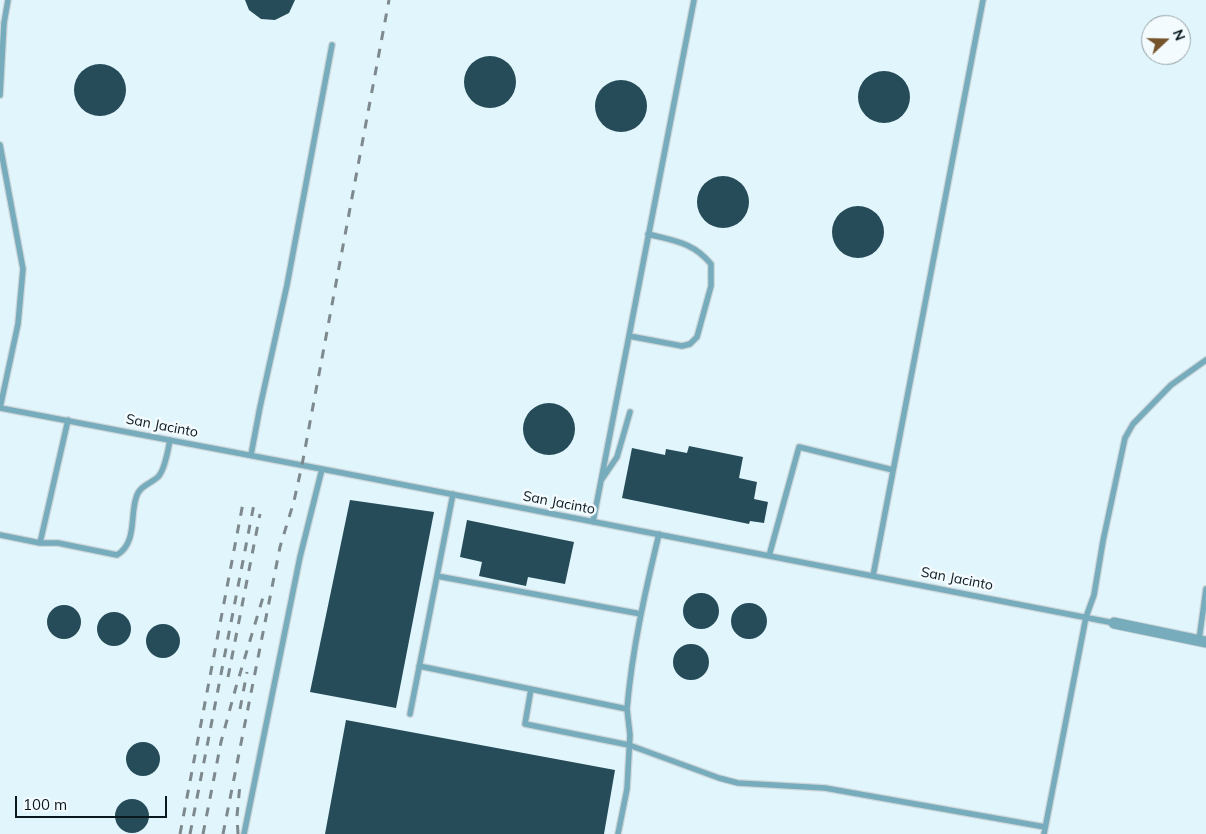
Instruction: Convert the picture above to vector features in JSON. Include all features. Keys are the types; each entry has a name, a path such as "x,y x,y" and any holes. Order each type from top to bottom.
{"street":[{"path":"1114,623 1203,641"}],"lane":[{"path":"0,95 4,23 8,0"},
{"path":"593,522 694,0"},
{"path":"873,576 983,0"},
{"path":"251,455 332,45"},
{"path":"0,145 23,269 18,324 0,408"},
{"path":"629,336 682,346 690,344 697,337 711,286 711,264 698,250 684,243 648,234"},
{"path":"1044,834 1086,617 1094,595 1103,541 1126,438 1134,424 1171,385 1206,360"},
{"name":"San Jacinto","path":"0,408 1114,623"},
{"path":"601,481 617,457 630,412"},
{"path":"40,543 68,420"},
{"path":"0,535 40,543 58,543 120,553 125,548 130,537 135,498 142,488 162,472 170,440"},
{"path":"770,556 798,447 893,470"},
{"path":"244,834 298,566 322,469"},
{"path":"410,714 453,494"},
{"path":"618,834 626,789 630,735 627,709 629,679 659,534"},
{"path":"437,576 641,614"},
{"path":"1203,641 1206,589"},
{"path":"419,666 627,709"},
{"path":"531,689 524,724 629,745 719,778 738,783 825,788 1045,827"}],"shaded area":[{"path":"0,0 1206,0 1206,834 0,834"}],"building":[{"path":"245,0 295,0 289,13 275,20 261,19 249,10"},
{"path":"490,56 504,60 512,68 516,82 512,96 504,104 490,108 476,104 468,96 464,82 468,68 476,60"},
{"path":"100,64 114,68 122,76 126,90 122,104 114,112 100,116 86,112 78,104 74,90 78,76 86,68"},
{"path":"884,71 898,75 906,83 910,97 906,111 898,119 884,123 870,119 862,111 858,97 862,83 870,75"},
{"path":"621,80 635,84 643,92 647,106 643,120 635,128 621,132 607,128 599,120 595,106 599,92 607,84"},
{"path":"723,176 737,180 745,188 749,202 745,216 737,224 723,228 709,224 701,216 697,202 701,188 709,180"},
{"path":"858,206 872,210 880,218 884,232 880,246 872,254 858,258 844,254 836,246 832,232 836,218 844,210"},
{"path":"549,403 563,407 571,415 575,429 571,443 563,451 549,455 535,451 527,443 523,429 527,415 535,407"},
{"path":"689,446 743,457 739,478 757,482 754,499 768,502 764,523 750,521 749,524 622,498 632,448 665,455 666,449 687,453"},
{"path":"350,500 434,512 396,708 310,692"},
{"path":"467,520 574,542 565,584 528,577 526,586 479,576 482,562 460,557"},
{"path":"701,593 714,598 719,611 714,624 701,629 688,624 683,611 688,598"},
{"path":"749,603 762,608 767,621 762,634 749,639 736,634 731,621 736,608"},
{"path":"64,605 71,606 76,610 80,615 80,629 76,634 71,638 64,639 57,638 52,634 48,629 47,622 48,615 52,610 57,606"},
{"path":"114,612 121,613 126,617 130,622 130,636 126,641 121,645 114,646 107,645 102,641 98,636 97,629 98,622 102,617 107,613"},
{"path":"163,624 170,625 175,629 179,634 179,648 175,653 170,657 163,658 156,657 151,653 147,648 146,641 147,634 151,629 156,625"},
{"path":"691,644 704,649 709,662 704,675 691,680 678,675 673,662 678,649"},
{"path":"346,720 615,770 604,834 325,834"},
{"path":"143,742 150,743 155,747 159,752 159,766 155,771 150,775 143,776 136,775 131,771 127,766 126,759 127,752 131,747 136,743"},
{"path":"132,799 139,800 144,804 148,809 148,823 144,828 139,832 132,833 125,832 120,828 116,823 115,816 116,809 120,804 125,800"}],"railway":[{"path":"223,834 280,547 294,501 302,465 389,0"},
{"path":"180,834 243,503"},
{"path":"190,834 254,504"},
{"path":"228,677 260,514"},
{"path":"203,834 221,742 264,594"},
{"path":"240,709 247,672"},
{"path":"238,834 237,816 240,784"}]}
